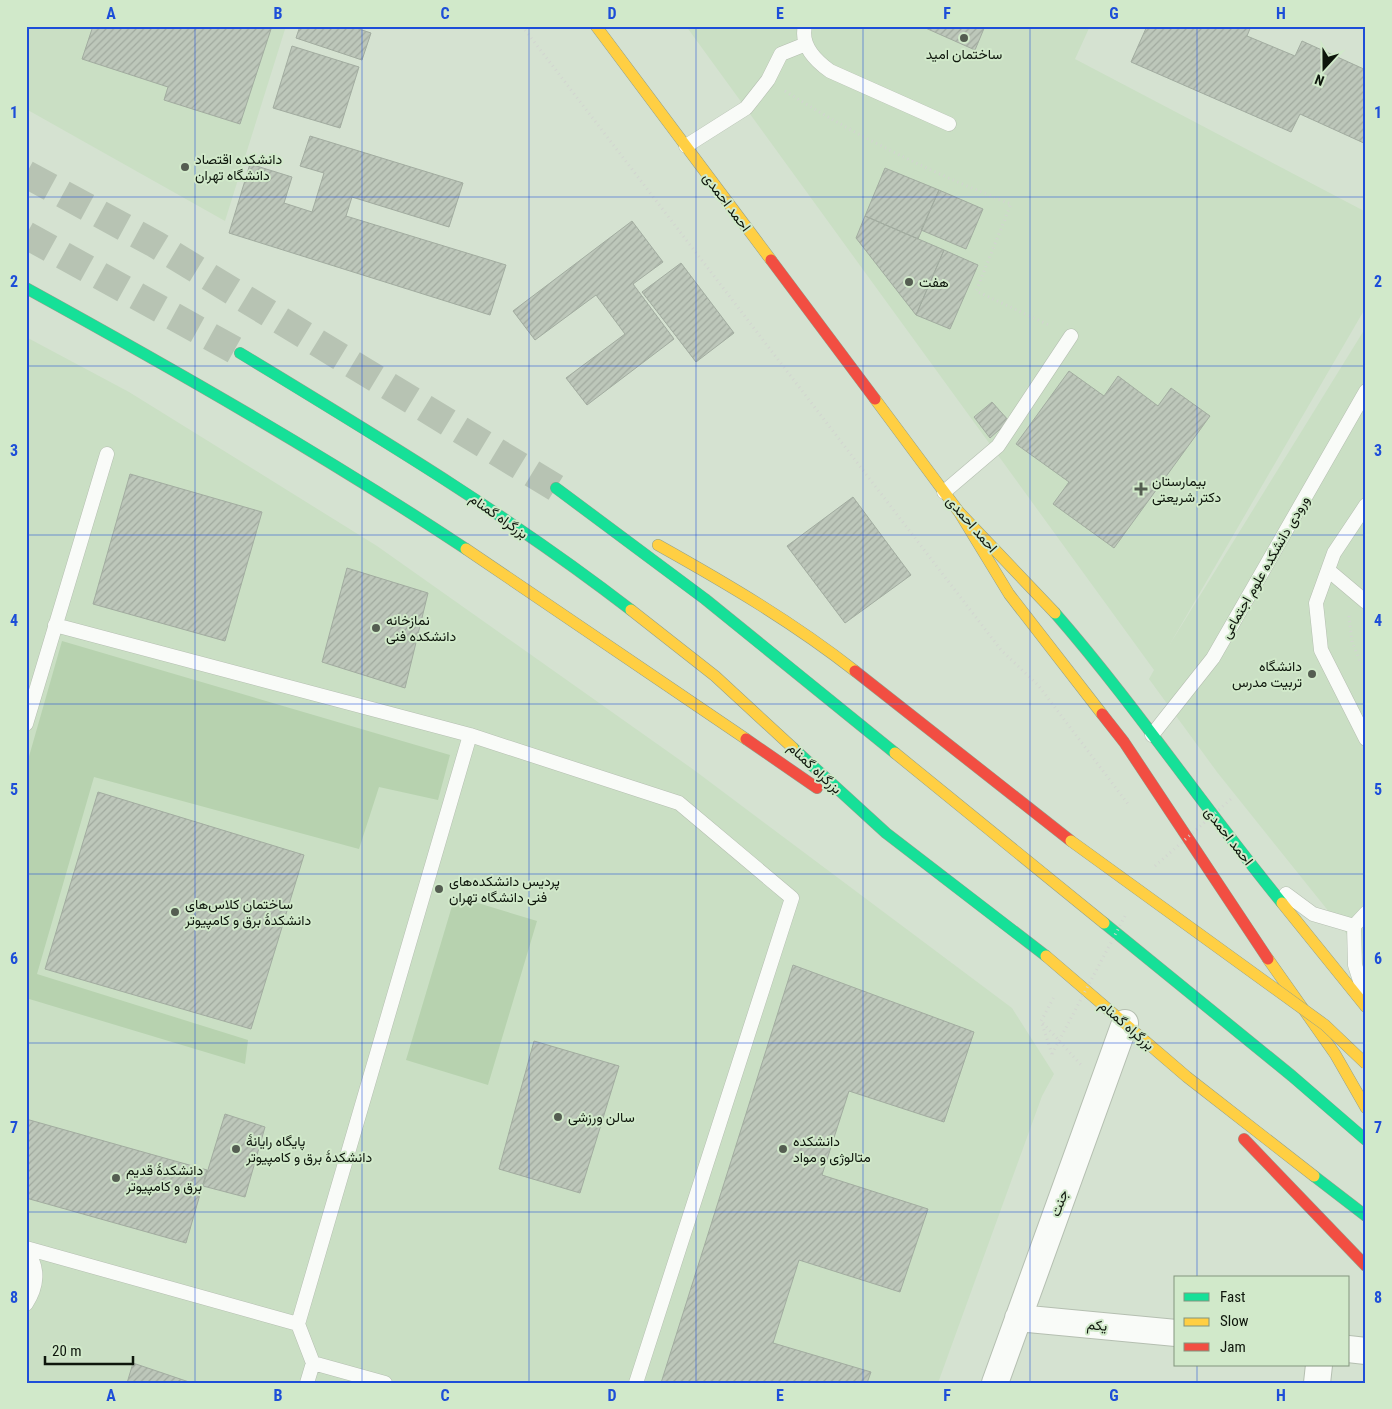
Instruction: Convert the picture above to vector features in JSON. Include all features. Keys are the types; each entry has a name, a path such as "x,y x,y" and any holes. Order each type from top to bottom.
{"main road":[{"name":"احمد احمدی","path":"596,26 959,512 1054,612 1096,660 1229,838 1366,1007"},
{"path":"26,288 112,335 384,495 607,643 795,773 886,833"},
{"name":"بزرگراه گمنام","path":"240,353 440,475 597,584 715,676 886,833 1068,973 1187,1077 1366,1216"},
{"path":"1366,1064 1324,1025 1071,841 825,648 715,577 556,488 705,599 1292,1076 1366,1140"},
{"path":"959,512 1009,594 1124,742 1246,927 1335,1054 1366,1108"},
{"path":"1187,1077 1366,1266"}],"street":[{"name":"جنت","path":"995,1383 1125,1022"},
{"name":"یکم","path":"1018,1318 1174,1333"},
{"path":"1350,1349 1366,1351"},
{"path":"1317,1383 1319,1366"}],"lane":[{"path":"805,26 806,44 815,60 830,70 949,124"},
{"path":"686,146 746,108 768,80 781,54 806,44"},
{"path":"944,492 998,446 1071,336"},
{"name":"ورودی دانشکده علوم اجتماعی","path":"1152,734 1213,658 1366,390"},
{"path":"26,724 107,454"},
{"path":"1366,505 1334,553 1316,603 1321,650 1366,739"},
{"path":"1328,570 1366,602"},
{"path":"55,625 470,735 679,802 792,898 636,1383"},
{"path":"308,1383 313,1363 298,1324 470,735"},
{"path":"1259,875 1313,914 1354,926"},
{"path":"1366,913 1354,926 1355,965 1366,998"},
{"path":"26,1250 298,1324"},
{"path":"26,1250 35,1269 36,1282 26,1304"},
{"path":"313,1363 385,1383"}],"path":[{"path":"522,26 1001,650 1038,685 1133,811"},
{"path":"768,80 834,122 954,182 1010,204 976,291 1071,336"},
{"path":"1344,585 1352,642 1366,675"},
{"path":"1162,850 1168,858"},
{"path":"1052,1054 1041,1021 1101,1087"}],"shaded area":[{"name":"دانشکده اقتصاد دانشگاه تهران","path":"26,26 286,26 225,221 26,109"},
{"name":"بیمارستان دکتر شریعتی","path":"686,26 1090,26 1075,59 1366,212 1366,307 1170,644 1366,327 1366,958 1217,772 1149,679 1154,670"},
{"name":"پردیس دانشکده‌های فنی دانشگاه تهران","path":"26,337 129,392 377,546 694,770 1012,1008 1054,1074 1042,1096 938,1383 26,1383"},
{"path":"62,641 450,755 438,800 379,787 359,849 94,777 37,974 248,1040 245,1064 26,998 26,767"},
{"path":"455,896 537,921 488,1085 406,1060"}],"building":[{"path":"93,26 272,26 240,124 164,100 168,87 82,59"},
{"path":"300,26 350,26 371,33 362,60 296,38"},
{"name":"ساختمان امید","path":"921,26 985,26 975,50"},
{"path":"1147,26 1251,26 1247,36 1295,56 1302,41 1366,70 1366,144 1300,114 1291,132 1131,62"},
{"path":"292,46 359,67 340,128 273,108"},
{"path":"310,136 463,183 449,227 352,197 346,216 506,265 490,315 229,233 250,164 292,177 284,203 312,212 324,173 300,166"},
{"path":"885,168 939,190 918,239 865,216"},
{"path":"939,190 983,209 966,249 921,230"},
{"path":"865,216 944,250 916,315 856,238"},
{"path":"632,221 663,262 633,284 674,339 587,405 566,378 625,334 596,295 535,340 513,311"},
{"path":"944,250 978,265 950,329 916,315"},
{"path":"681,263 734,333 696,362 642,292"},
{"path":"1069,371 1104,396 1118,376 1158,406 1171,388 1210,416 1114,548 1053,504 1069,482 1016,444"},
{"path":"992,402 1009,421 990,438 974,417"},
{"path":"130,474 262,512 225,641 93,604"},
{"path":"853,497 911,575 845,623 787,546"},
{"name":"نمازخانه دانشکده فنی","path":"347,568 428,593 405,688 322,662"},
{"name":"ساختمان کلاس‌های دانشکدهٔ برق و کامپیوتر","path":"98,792 304,855 251,1029 45,969"},
{"name":"دانشکده متالوژی و مواد","path":"793,965 974,1032 944,1122 849,1091 822,1175 928,1209 900,1292 799,1260 773,1343 871,1372 867,1383 661,1383"},
{"name":"سالن ورزشی","path":"534,1041 619,1066 580,1193 499,1169"},
{"name":"پایگاه رایانهٔ دانشکدهٔ برق و کامپیوتر","path":"225,1114 265,1127 245,1197 203,1186"},
{"name":"دانشکدهٔ قدیم برق و کامپیوتر","path":"26,1119 207,1170 186,1243 26,1198"},
{"path":"133,1363 192,1383 127,1383"}],"tunnel":[{"path":"26,174 155,244 556,488"},
{"path":"26,235 240,353"}],"traffic: fast":[{"path":"26,288 249,414 358,480 466,549"},
{"path":"240,353 488,508 631,610"},
{"path":"556,488 705,599 895,753"},
{"path":"1055,613 1114,684 1282,903"},
{"path":"793,748 886,833 1046,956"},
{"path":"1104,923 1292,1076 1366,1140"},
{"path":"1314,1176 1366,1216"}],"traffic: slow":[{"path":"596,26 771,260"},
{"path":"875,399 959,512 1055,613"},
{"path":"959,512 1009,594 1102,714"},
{"path":"658,545 759,604 808,636 855,671"},
{"path":"466,549 746,739"},
{"path":"631,610 715,676 793,748"},
{"path":"895,753 1104,923"},
{"path":"1071,841 1325,1025 1366,1064"},
{"path":"1282,903 1366,1007"},
{"path":"1046,956 1187,1077 1314,1176"},
{"path":"1268,959 1335,1054 1366,1108"}],"traffic: jam":[{"path":"771,260 875,399"},
{"path":"855,671 1071,841"},
{"path":"1102,714 1124,742 1268,959"},
{"path":"746,739 817,788"},
{"path":"1244,1139 1366,1266"}],"place":[{"name":"ساختمان امید","path":"964,38"},
{"name":"دانشکده اقتصاد دانشگاه تهران","path":"185,167"},
{"name":"هفت","path":"909,282"},
{"name":"بیمارستان دکتر شریعتی","path":"1141,489"},
{"name":"نمازخانه دانشکده فنی","path":"376,628"},
{"name":"دانشگاه تربیت مدرس","path":"1312,674"},
{"name":"پردیس دانشکده‌های فنی دانشگاه تهران","path":"439,889"},
{"name":"ساختمان کلاس‌های دانشکدهٔ برق و کامپیوتر","path":"175,912"},
{"name":"سالن ورزشی","path":"558,1117"},
{"name":"پایگاه رایانهٔ دانشکدهٔ برق و کامپیوتر","path":"236,1149"},
{"name":"دانشکده متالوژی و مواد","path":"783,1149"},
{"name":"دانشکدهٔ قدیم برق و کامپیوتر","path":"116,1178"}]}
